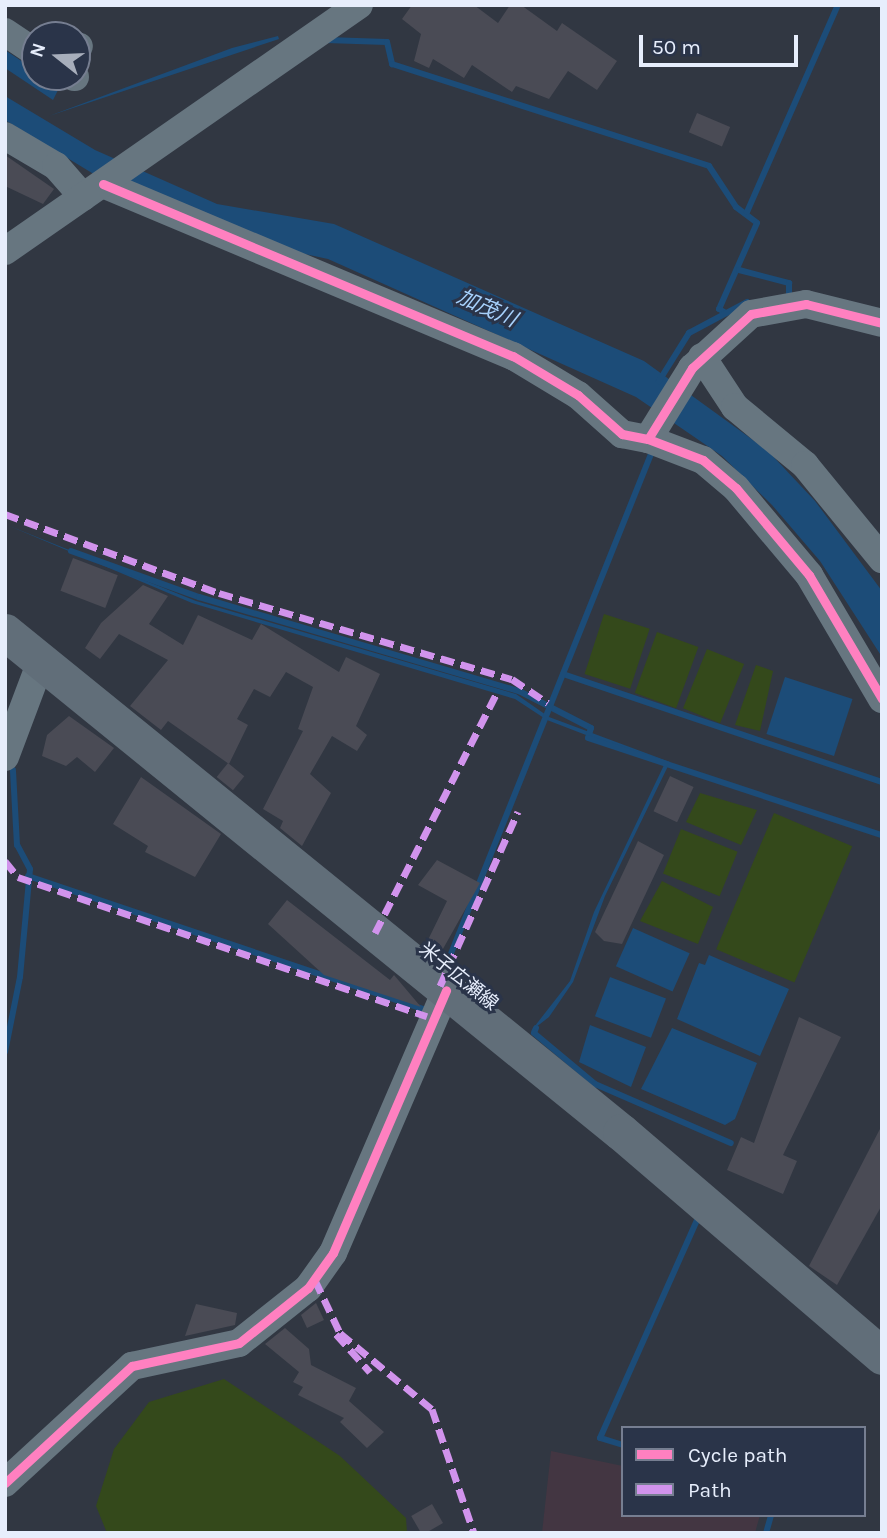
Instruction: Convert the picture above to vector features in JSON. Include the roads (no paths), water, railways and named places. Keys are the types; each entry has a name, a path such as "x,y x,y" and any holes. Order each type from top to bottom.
{"main road":[{"name":"米子広瀬線","path":"5,632 446,990 882,1356"}],"street":[{"path":"5,251 359,5"},
{"path":"5,32 21,43"},
{"path":"5,136 93,190 513,356 578,395 622,434 648,439 703,460 736,488 809,575 882,699"},
{"path":"648,439 702,357 751,314 776,306 830,306 882,323"},
{"path":"702,357 734,407 805,465 882,559"},
{"path":"5,757 41,661"},
{"path":"5,1483 132,1366 239,1343 308,1288 333,1253 446,990"}],"water":[{"path":"278,36 279,39 49,116 232,48"},
{"path":"5,50 21,61 21,79 5,68"},
{"path":"40,91 58,91 53,100"},
{"name":"加茂川","path":"5,96 95,150 217,204 334,224 644,361 768,451 815,501 882,591 882,657 820,561 772,505 722,456 636,397 328,259 263,245 92,173 5,120"},
{"path":"7,525 196,601 516,694 549,717 670,762 605,896 573,982 549,1017 531,1031 570,981 594,912 664,765 547,720 515,699 192,603"},
{"path":"785,677 853,699 834,756 766,734"},
{"path":"633,928 690,953 673,992 616,966"},
{"path":"709,955 789,989 760,1056 677,1019 699,963 705,965"},
{"path":"610,977 666,999 651,1038 595,1016"},
{"path":"590,1025 646,1047 631,1087 579,1062"},
{"path":"672,1028 757,1063 735,1119 725,1125 641,1089"}],"waterway":[{"path":"747,212 838,5"},
{"path":"326,40 387,42 392,64 709,166 736,207 757,223 719,309 726,313"},
{"path":"739,270 789,283 789,294"},
{"path":"659,381 689,333 747,302"},
{"path":"448,961 653,449"},
{"path":"71,551 199,597 519,691 591,728 588,738 882,835"},
{"path":"563,674 882,782"},
{"path":"5,1052 20,977 30,869 17,845 13,770"},
{"path":"28,876 424,1009"},
{"path":"536,1028 534,1033 595,1084 731,1143"},
{"path":"621,1444 600,1438 699,1216"},
{"path":"766,1533 770,1517"}]}
